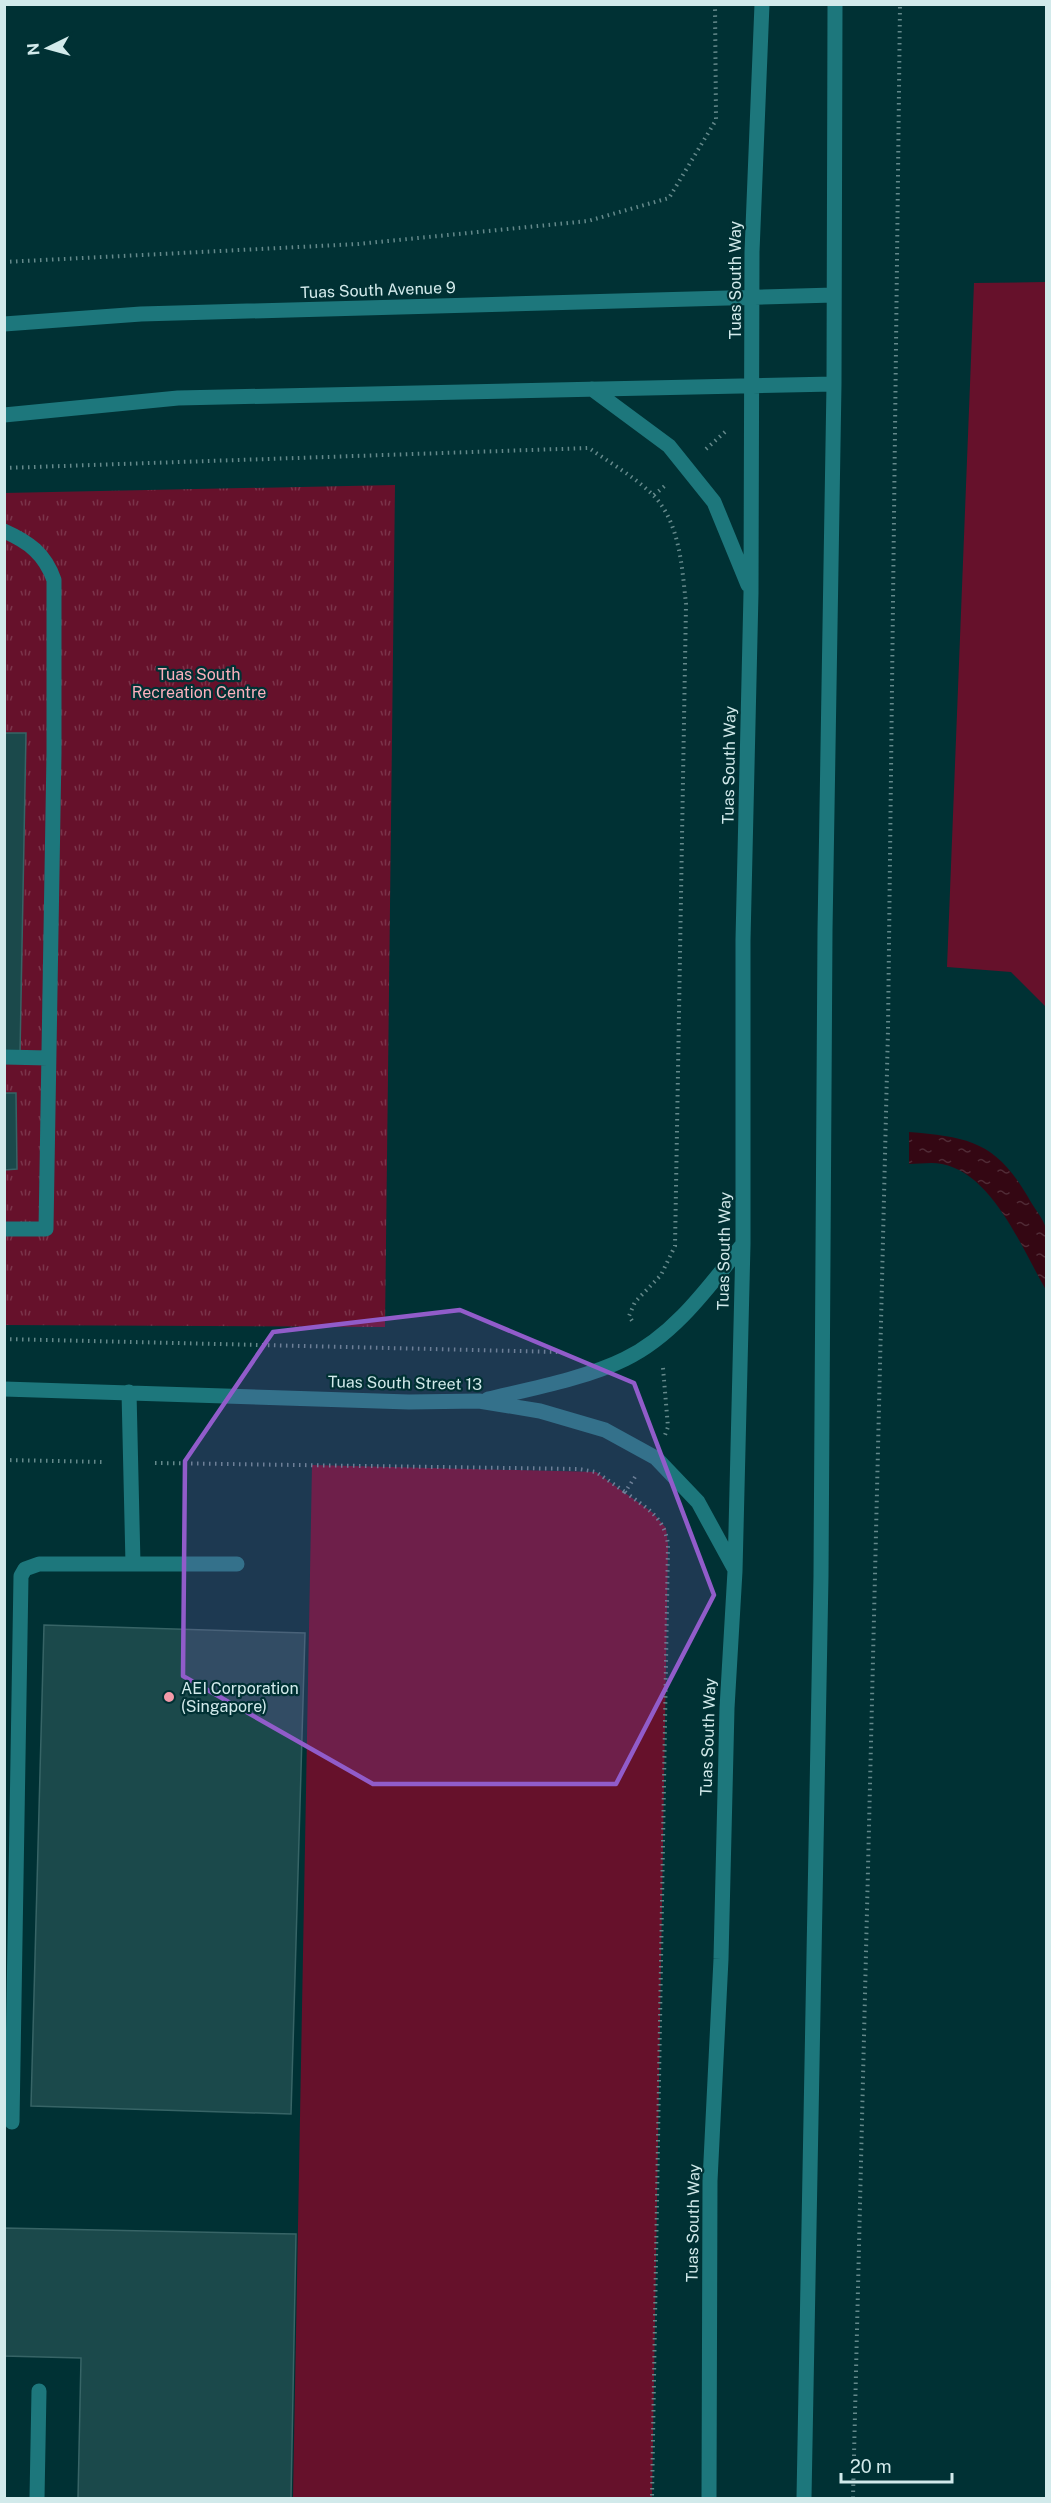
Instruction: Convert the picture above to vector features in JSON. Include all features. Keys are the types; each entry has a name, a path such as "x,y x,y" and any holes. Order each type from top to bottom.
{"street":[{"name":"Tuas South Way","path":"710,2499 711,2181 721,1959 727,1708 735,1571 743,1244 743,940 751,593 752,252 762,4"},
{"path":"804,2499 820,1576 825,943 834,384 836,4"},
{"name":"Tuas South Avenue 9","path":"4,324 141,314 834,295"},
{"path":"4,415 178,398 834,384"},
{"path":"592,389 669,446 714,502 751,593"},
{"path":"4,531 29,542 49,565 54,580 54,753 46,1229 4,1229"},
{"path":"4,1057 48,1058"},
{"path":"479,1401 545,1386 625,1359 651,1344 696,1302 743,1244"},
{"name":"Tuas South Street 13","path":"4,1389 409,1402 479,1401 540,1411 605,1430 650,1455 673,1473 698,1502 735,1571"},
{"path":"129,1392 133,1564"},
{"path":"12,2122 21,1576 25,1569 39,1564 237,1564"},
{"path":"37,2499 39,2391"}],"path":[{"path":"4,262 358,244 588,221 669,198 716,120 715,4"},
{"path":"853,2499 888,1029 900,4"},
{"path":"4,468 589,448 654,495 673,526 682,567 686,604 675,1245 661,1275 635,1302 629,1316 651,1344 663,1367 668,1427 664,1438 625,1492"},
{"path":"625,1330 634,1323"},
{"path":"4,1339 566,1352"},
{"path":"4,1460 579,1469 596,1472 653,1513 666,1528 668,1545 652,2499"}],"highlighted area":[{"path":"460,1310 634,1383 714,1595 616,1784 373,1784 183,1676 185,1461 273,1332"}],"green space":[{"path":"1046,282 1046,1007 1011,972 947,967 974,283"},
{"name":"Tuas South Recreation Centre","path":"395,485 385,1327 5,1325 4,493"},
{"path":"312,1465 596,1472 653,1513 666,1528 668,1545 652,2498 293,2498"}],"water":[{"path":"909,1132 965,1140 992,1154 1004,1164 1045,1225 1048,1251 1046,1290 1004,1215 976,1182 960,1171 942,1164 909,1164"}],"building":[{"path":"4,733 26,733 20,1053 4,1052"},
{"path":"4,1093 16,1093 17,1169 4,1170"},
{"path":"44,1625 305,1633 291,2114 31,2106"},
{"path":"4,2228 296,2234 291,2498 78,2498 81,2358 4,2356"}],"place":[{"name":"AEI Corporation (Singapore)","path":"169,1697"}]}
